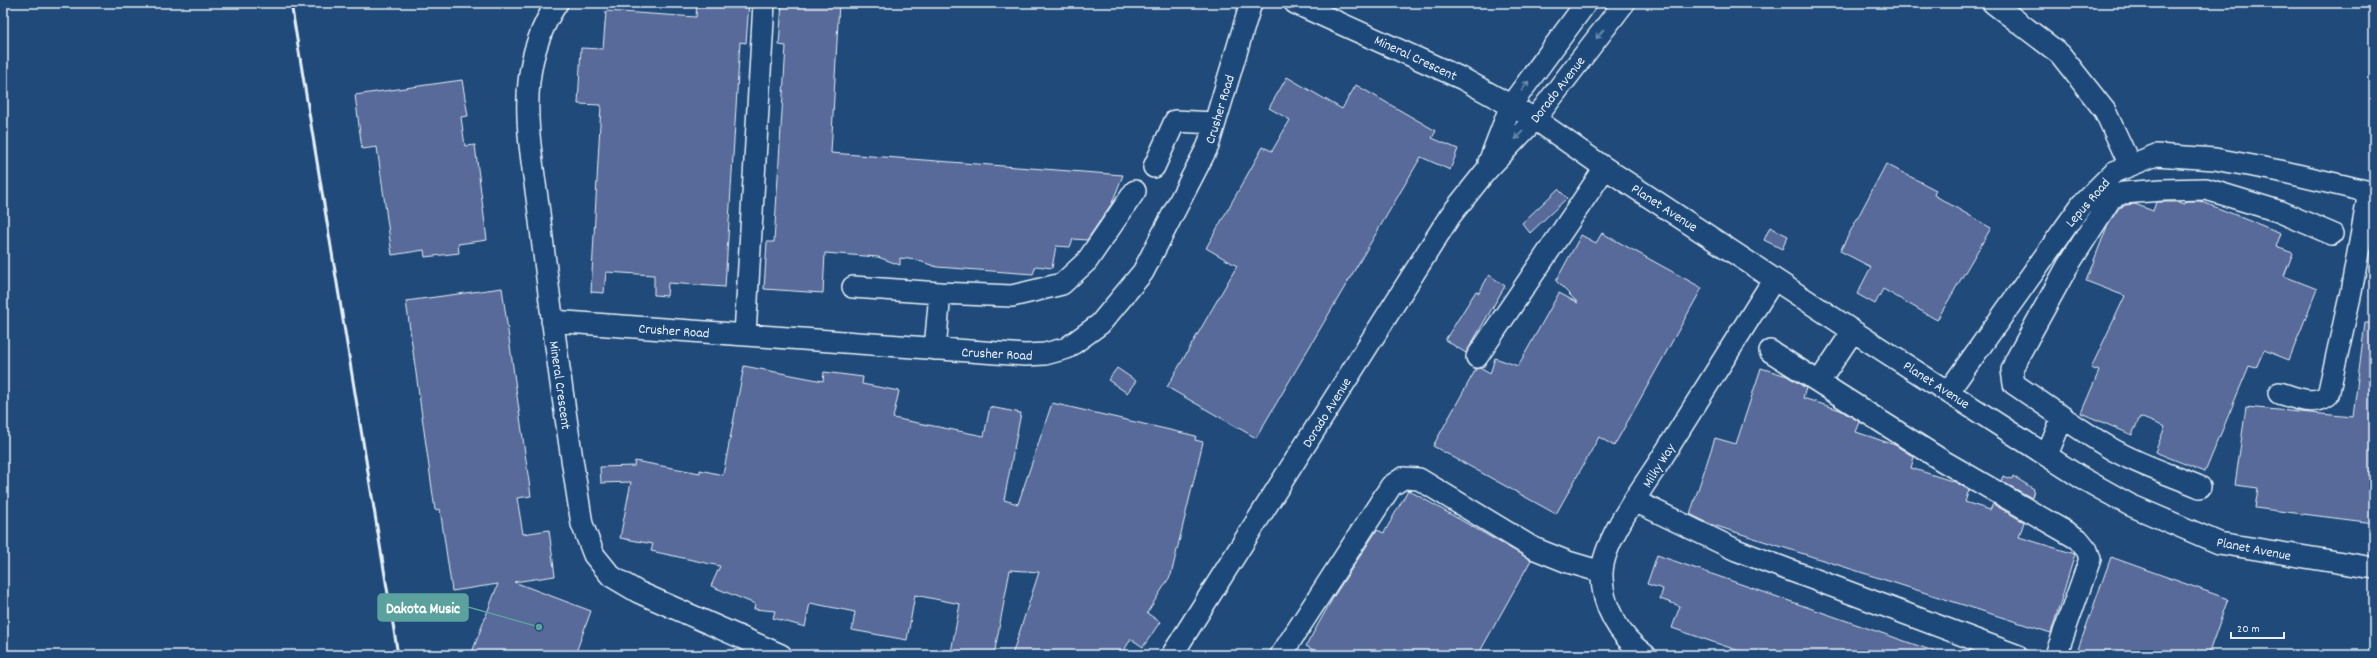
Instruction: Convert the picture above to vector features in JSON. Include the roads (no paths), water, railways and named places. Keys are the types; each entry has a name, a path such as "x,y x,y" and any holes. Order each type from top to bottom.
{"street":[{"name":"Mineral Crescent","path":"557,3 544,24 533,57 529,83 529,127 552,321 582,524 594,555 611,576 638,592 781,655"},
{"path":"744,335 764,3"},
{"name":"Crusher Road","path":"552,321 1025,356 1045,354 1067,348 1100,324 1143,272 1208,146 1251,3"},
{"name":"Mineral Crescent","path":"1295,3 1394,46 1535,118"},
{"name":"Dorado Avenue","path":"1485,172 1511,105 1586,3"},
{"name":"Dorado Avenue","path":"1172,655 1450,216 1485,172 1535,118 1624,3"},
{"path":"1993,3 2060,54 2105,111 2130,166"},
{"name":"Planet Avenue","path":"1535,118 1605,168 1774,279 2047,455 2130,505 2219,543 2374,568"},
{"path":"1154,168 1175,121 1215,123"},
{"name":"Lepus Road","path":"1948,392 2082,204 2114,172 2156,155 2214,159 2280,171 2372,193"},
{"path":"1477,357 1605,168"},
{"path":"2200,487 2160,471 2106,445 2014,384 2012,370 2067,267 2111,198 2123,193 2206,189 2278,212 2332,234"},
{"path":"853,287 940,294 1012,296 1062,284 1087,262 1135,191"},
{"path":"2279,392 2313,402 2322,400 2328,395 2372,193"},
{"name":"Milky Way","path":"1645,655 1614,622 1603,590 1602,572 1605,556 1612,540 1635,501 1774,279"},
{"path":"935,349 940,294"},
{"path":"1819,382 1853,330"},
{"path":"1770,351 1943,461 2078,539 2087,550 2090,559 2056,655"},
{"path":"2047,455 2063,416"},
{"path":"1281,655 1390,486 1403,478 1419,479 1533,548 1568,562 1602,572"},
{"path":"1635,501 1736,550 2016,655"}],"railway":[{"path":"291,3 398,655"}],"place":[{"name":"Dakota Music","path":"539,627"}]}
